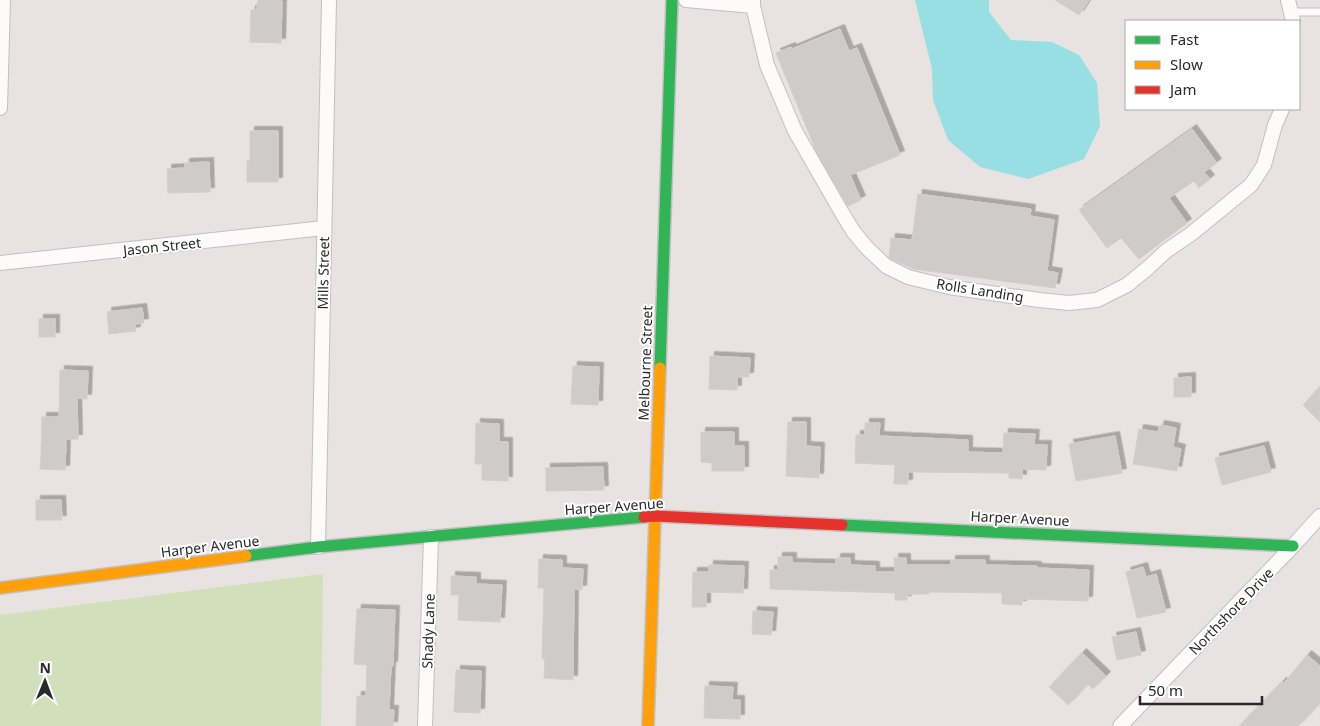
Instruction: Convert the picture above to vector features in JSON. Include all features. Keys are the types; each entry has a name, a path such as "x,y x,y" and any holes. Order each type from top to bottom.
{"street":[{"path":"0,108 3,0"},
{"name":"Mills Street","path":"318,547 329,0"},
{"name":"Melbourne Street","path":"648,726 672,0"},
{"name":"Rolls Landing","path":"686,0 753,3 767,66 795,131 853,230 866,247 886,266 908,277 949,287 1069,303 1097,300 1127,285 1166,251 1191,234 1250,185 1264,165 1275,125 1282,110"},
{"name":"Jason Street","path":"0,263 324,228"},
{"name":"Harper Avenue","path":"0,588 318,547 655,516 1293,546"},
{"name":"Northshore Drive","path":"1120,726 1320,516"},
{"name":"Shady Lane","path":"425,726 431,537"}],"lane":[{"path":"1291,11 1320,12"}],"green space":[{"path":"323,574 321,726 0,726 0,615"}],"water":[{"path":"915,0 989,0 989,12 1011,40 1052,42 1079,55 1097,83 1100,126 1084,159 1028,179 980,167 948,140 933,100 932,69"}],"building":[{"path":"258,0 282,1 281,43 250,42 251,10 257,10"},
{"path":"1055,0 1089,0 1079,15"},
{"path":"840,29 849,51 857,48 900,155 850,175 861,200 848,206 817,153 776,53 791,47 792,49"},
{"path":"1192,129 1217,163 1204,172 1210,179 1199,188 1194,181 1169,198 1187,223 1139,259 1121,238 1107,248 1079,210"},
{"path":"250,131 278,131 278,182 247,182 247,161 250,161"},
{"path":"209,162 210,192 168,193 167,169 185,168 185,163"},
{"path":"918,194 1031,209 1030,216 1054,220 1047,271 1058,273 1055,288 914,269 891,259 889,257 891,238 912,240"},
{"path":"142,308 144,323 135,324 136,331 109,334 107,312"},
{"path":"39,319 55,319 55,337 39,337"},
{"path":"710,356 750,358 749,377 737,377 737,390 709,389"},
{"path":"573,366 599,367 598,405 571,404"},
{"path":"60,370 88,371 87,399 77,398 78,439 66,439 65,470 40,469 42,417 59,417"},
{"path":"1191,377 1191,397 1174,397 1174,378"},
{"path":"1320,387 1320,422 1303,405"},
{"path":"788,422 806,422 806,446 820,447 819,478 786,476"},
{"path":"476,423 499,424 499,442 508,442 508,481 482,480 482,464 475,464"},
{"path":"865,423 880,423 879,436 968,440 968,452 1003,453 1004,433 1035,434 1034,445 1047,445 1046,470 1022,469 1022,479 1009,478 1009,473 908,472 908,484 894,484 895,465 855,463 856,435 865,435"},
{"path":"1160,425 1176,428 1173,447 1181,449 1177,471 1133,464 1139,429 1158,432"},
{"path":"701,432 734,432 734,446 744,446 744,471 712,471 712,463 701,462"},
{"path":"1115,436 1122,473 1076,481 1069,444"},
{"path":"1264,446 1271,472 1222,485 1215,458"},
{"path":"603,467 604,490 546,491 546,468"},
{"path":"36,500 61,500 62,520 36,520"},
{"path":"778,557 792,557 792,563 836,564 836,558 850,558 850,565 875,566 875,572 895,572 894,558 906,558 906,565 951,565 951,560 985,560 985,565 1089,570 1088,601 1022,599 1022,605 1002,604 1002,593 929,592 929,594 907,594 907,600 895,600 895,593 770,589 770,570 778,570"},
{"path":"539,559 562,560 562,568 583,569 582,590 574,589 573,680 544,678 545,659 542,659 544,588 538,588"},
{"path":"709,565 744,566 743,593 706,592 706,607 692,607 693,572 709,572"},
{"path":"1143,567 1146,577 1156,574 1166,612 1137,618 1126,572"},
{"path":"451,576 476,577 476,584 502,585 500,622 458,620 459,595 451,595"},
{"path":"357,609 395,610 389,710 394,710 393,726 356,726 357,696 366,696 367,665 354,664"},
{"path":"753,611 773,612 771,635 752,634"},
{"path":"1136,632 1141,655 1117,660 1112,637"},
{"path":"1082,653 1106,676 1093,689 1088,684 1068,705 1049,687"},
{"path":"1307,655 1320,666 1320,703 1298,726 1239,726 1282,682 1284,683"},
{"path":"456,670 481,671 480,713 454,712"},
{"path":"705,686 733,687 732,700 740,700 740,719 704,718"}],"traffic: fast":[{"path":"660,368 672,0"},
{"path":"246,556 318,547 644,517"},
{"path":"842,525 1293,546"}],"traffic: slow":[{"path":"648,726 660,368"},
{"path":"0,588 246,556"}],"traffic: jam":[{"path":"644,517 842,525"}]}
